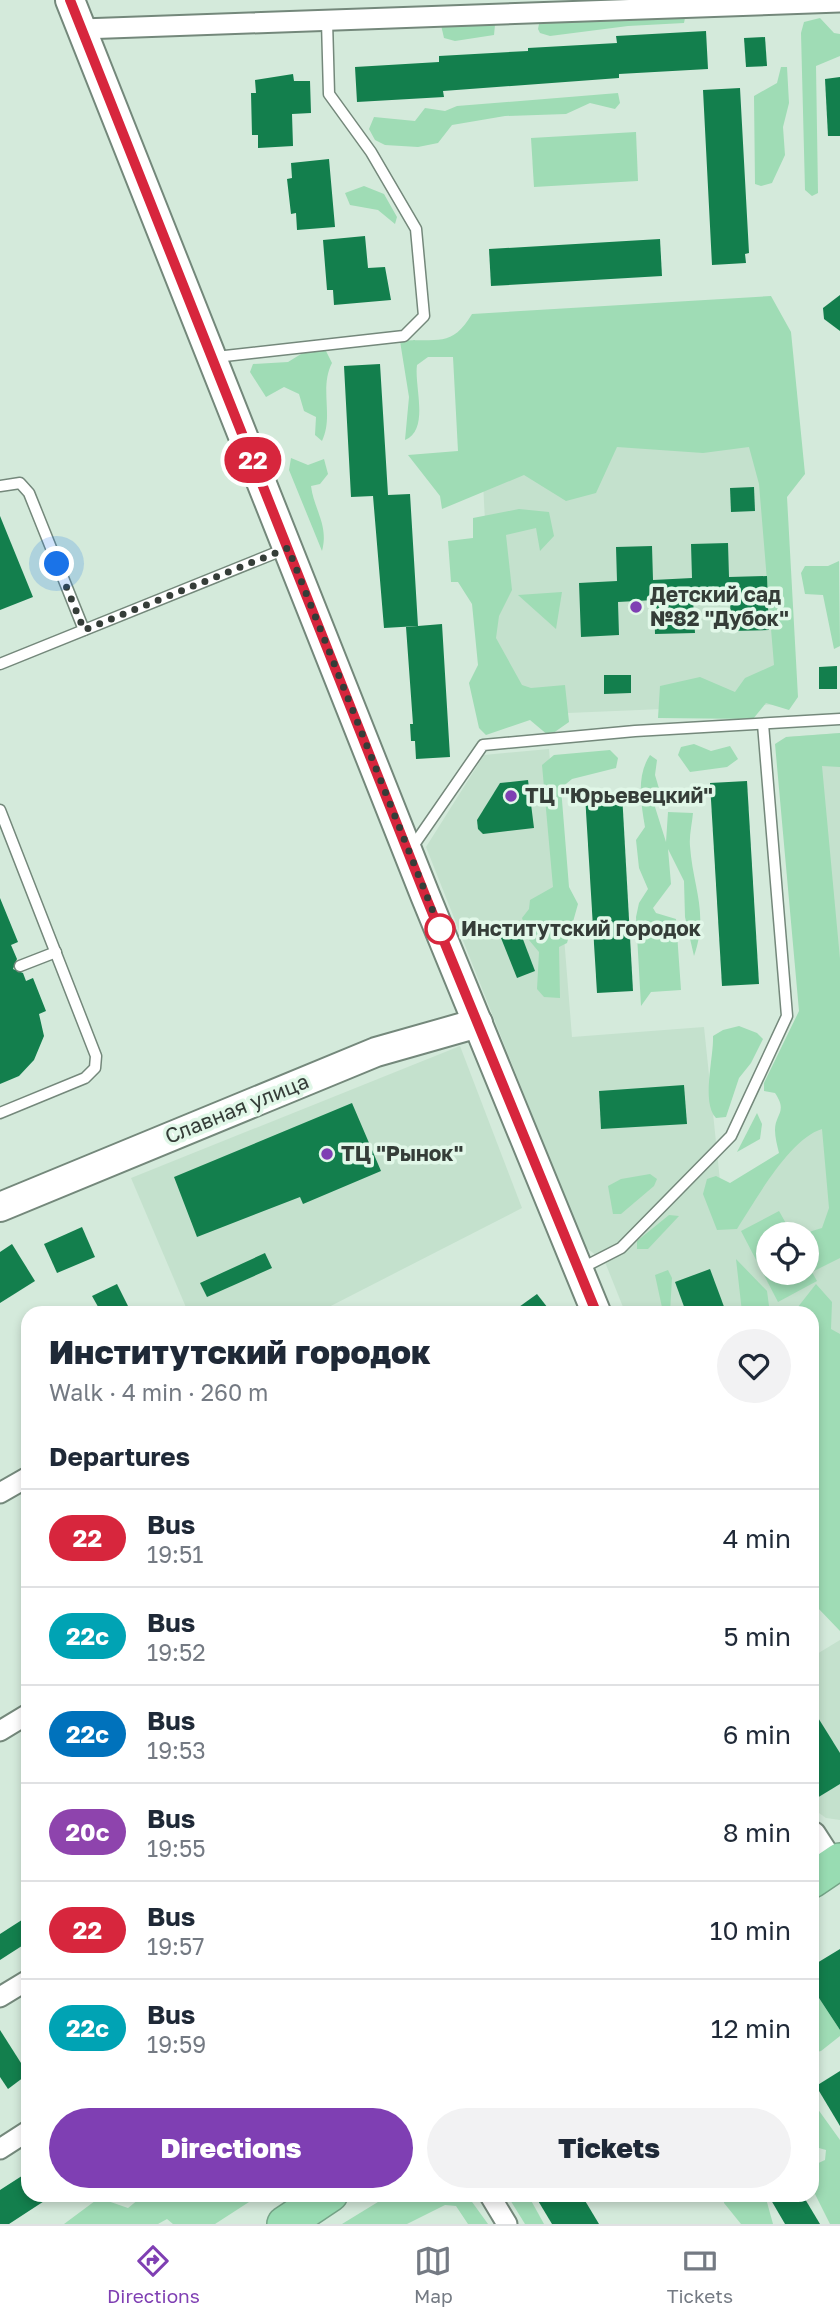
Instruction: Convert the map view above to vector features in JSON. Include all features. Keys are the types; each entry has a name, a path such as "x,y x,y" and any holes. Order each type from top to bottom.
{"highway":[{"path":"285,2224 318,2202"}],"street":[{"path":"70,0 408,852 594,1306"},
{"path":"82,29 840,2"},
{"name":"Славная улица","path":"0,1207 376,1052 478,1023"},
{"path":"0,1493 21,1481"},
{"path":"0,1731 21,1718"},
{"path":"819,1850 828,1869"},
{"path":"0,1997 21,1984"},
{"path":"0,2148 21,2135"},
{"path":"494,2202 506,2224"}],"lane":[{"path":"212,357 404,336 424,316 416,229 371,152 329,94 327,21"},
{"path":"0,486 20,483 29,493 84,630"},
{"path":"0,664 288,548"},
{"path":"408,852 428,828 483,746 635,732 840,719"},
{"path":"579,1270 621,1248 731,1136 787,1016 763,724"},
{"path":"0,810 96,1056 95,1068 85,1078 0,1113"},
{"path":"20,967 56,952"}],"shaded area":[{"name":"Детский сад №82 \"Дубок\"","path":"776,412 784,704 495,716 480,424"},
{"path":"840,733 840,1378 819,1328 819,1306 623,1306 605,1262 584,1246 426,847 484,755 549,749 572,1037 704,1027 724,1219 816,1114 786,737"},
{"path":"460,1046 522,1208 331,1306 185,1306 131,1178"},
{"path":"840,1640 840,1820 826,1818 819,1813 819,1653"}],"green space":[{"path":"686,13 684,23 628,26 550,36 540,33 538,29 539,24 557,21 650,18"},
{"path":"820,18 834,33 840,34 840,56 816,66 818,193 812,196 805,190 801,33 804,22"},
{"path":"462,20 495,25 494,35 455,41 444,38 441,25"},
{"path":"781,67 787,67 789,103 783,127 785,155 772,183 761,186 755,184 754,96 777,83"},
{"path":"618,93 620,103 615,109 590,103 566,114 505,116 452,125 438,143 418,147 385,145 375,140 369,129 374,117 415,121 425,108 445,111 457,106"},
{"path":"636,132 638,181 534,187 531,138"},
{"path":"364,186 384,194 397,217 395,224 378,210 350,205 345,193"},
{"path":"771,296 791,332 805,474 787,497 798,697 789,710 766,703 753,719 658,718 660,686 700,677 735,692 745,678 774,665 759,484 749,447 703,453 617,447 596,493 566,501 524,475 442,509 440,496 408,455 458,451 453,357 428,357 417,365 419,417 413,435 405,440 409,397 400,341 450,337 465,325 472,314"},
{"path":"306,351 326,351 332,363 328,373 327,422 322,441 315,435 316,417 304,411 299,394 284,387 266,397 250,372 253,364 288,362"},
{"path":"291,458 308,465 324,459 328,474 320,484 311,486 324,533 322,551 289,470"},
{"path":"519,509 549,512 554,536 540,551 536,528 506,535 512,590 499,616 496,638 522,685 531,688 565,685 569,722 549,736 530,720 486,735 479,728 469,683 478,665 472,604 458,582 451,582 448,541 473,538 473,518"},
{"path":"839,561 840,646 834,649 823,595 805,594 801,573 805,566 828,566"},
{"path":"562,592 556,629 518,595"},
{"path":"840,733 840,767 822,766 840,959 840,1258 819,1268 819,1229 822,1228 829,1208 822,1129 797,1145 786,1157 737,1229 717,1230 703,1194 707,1179 716,1176 730,1183 779,1153 775,1130 781,1109 779,1099 775,1093 764,1091 764,1083 799,1011 775,744 786,737"},
{"path":"694,744 711,751 730,746 738,759 727,767 690,772 678,755 681,747"},
{"path":"610,750 618,758 616,768 572,779 561,788 569,887 578,904 567,943 559,947 560,998 544,997 537,989 539,952 529,940 522,918 529,909 530,900 553,887 542,765 554,755"},
{"path":"650,755 657,760 655,775 660,792 655,807 666,842 668,812 693,813 690,846 699,901 700,927 694,956 685,917 684,881 668,849 671,884 653,908 656,913 676,919 681,990 651,992 641,1006 636,917 639,903 648,889 639,868 636,840 645,827 641,781"},
{"path":"739,1026 757,1033 763,1039 751,1063 739,1078 726,1117 716,1118 709,1101 713,1036"},
{"path":"757,1113 762,1124 760,1139 737,1152"},
{"path":"650,1174 657,1179 654,1186 621,1214 613,1214 608,1186 621,1179"},
{"path":"779,1211 785,1222 758,1222"},
{"path":"669,1215 679,1216 648,1249 637,1249 637,1241"},
{"path":"756,1223 756,1260 741,1231"},
{"path":"736,1259 756,1280 756,1285 761,1285 767,1291 769,1306 741,1306"},
{"path":"668,1270 672,1278 670,1306 662,1306 655,1275"},
{"path":"769,1285 810,1285 778,1302"},
{"path":"815,1285 832,1302 831,1329 840,1334 840,1631 819,1609 819,1306 799,1306"},
{"path":"819,1998 840,2030 840,2036 821,2051"},
{"path":"819,2111 840,2140 840,2224 830,2224 819,2202 819,2163 825,2160 826,2150 819,2148"},
{"path":"94,2202 111,2202 128,2208 135,2202 249,2202 215,2224 173,2224 167,2219 158,2224 64,2224"},
{"path":"378,2202 472,2202 488,2224 468,2224 456,2206 445,2205 407,2224 342,2224"},
{"path":"511,2202 532,2202 544,2224 525,2224"},
{"path":"767,2202 773,2224 741,2224 724,2203"}],"building":[{"path":"706,31 708,69 619,74 619,78 443,91 444,97 357,102 355,67 439,62 439,56 617,43 616,36"},
{"path":"765,37 767,66 746,67 744,38"},
{"path":"293,74 294,81 310,81 311,113 292,114 293,146 258,148 258,135 252,135 251,93 256,93 255,80"},
{"path":"840,77 840,136 828,136 825,79"},
{"path":"740,88 749,253 745,254 746,263 712,265 703,90"},
{"path":"329,159 335,227 297,230 296,213 291,214 287,179 292,178 291,163"},
{"path":"365,236 368,268 385,267 391,300 334,305 333,290 327,290 323,240"},
{"path":"660,239 662,276 491,286 489,249"},
{"path":"840,295 840,331 824,319 823,308"},
{"path":"380,364 388,495 410,494 418,626 384,628 373,496 351,497 344,366"},
{"path":"754,487 755,511 731,512 730,488"},
{"path":"0,516 33,597 0,610"},
{"path":"728,543 729,577 767,576 769,630 731,631 730,598 693,599 695,633 655,634 654,600 618,602 619,635 581,637 579,583 617,581 616,547 652,546 653,580 692,578 691,544"},
{"path":"442,624 450,757 416,759 415,741 411,741 410,724 413,724 406,627"},
{"path":"837,666 837,689 819,689 819,667"},
{"path":"604,675 631,675 631,693 604,694"},
{"name":"ТЦ \"Юрьевецкий\"","path":"528,780 534,828 483,834 478,829 477,820 500,783"},
{"path":"747,781 759,984 722,986 710,783"},
{"path":"622,793 633,991 597,993 585,795"},
{"path":"0,898 18,942 11,945 17,959 13,969 23,973 26,981 33,978 46,1011 39,1014 44,1036 34,1060 19,1076 0,1084"},
{"path":"516,921 535,971 517,978 497,928"},
{"path":"684,1085 687,1124 601,1129 599,1091"},
{"path":"352,1103 381,1171 303,1204 300,1197 197,1237 174,1177"},
{"path":"82,1227 95,1257 57,1273 44,1244"},
{"path":"12,1244 35,1281 0,1303 0,1252"},
{"path":"265,1253 272,1268 207,1297 200,1283"},
{"path":"710,1269 724,1306 684,1306 675,1282"},
{"path":"117,1284 128,1306 98,1306 92,1296"},
{"path":"537,1294 546,1306 520,1306"},
{"path":"819,1719 840,1753 840,1784 819,1797"},
{"path":"21,1920 21,1946 0,1960 0,1934"},
{"path":"840,1949 840,2030 819,1998 819,1962"},
{"path":"0,2030 21,2063 21,2079 8,2089 0,2077"},
{"path":"840,2071 840,2126 819,2091 819,2084"},
{"path":"21,2176 21,2202 43,2202 9,2224 0,2224 0,2190"},
{"path":"539,2202 586,2202 599,2224 552,2224"},
{"path":"772,2202 807,2202 820,2224 785,2224"}],"bus line":[{"name":"22","path":"70,0 425,895 594,1306"}],"place":[{"name":"Детский сад №82 \"Дубок\"","path":"636,607"},
{"name":"ТЦ \"Юрьевецкий\"","path":"511,796"},
{"name":"Институтский городок","path":"440,929"},
{"name":"ТЦ \"Рынок\"","path":"327,1154"}],"route":[{"path":"57,564 84,630 288,548 440,929"}]}
